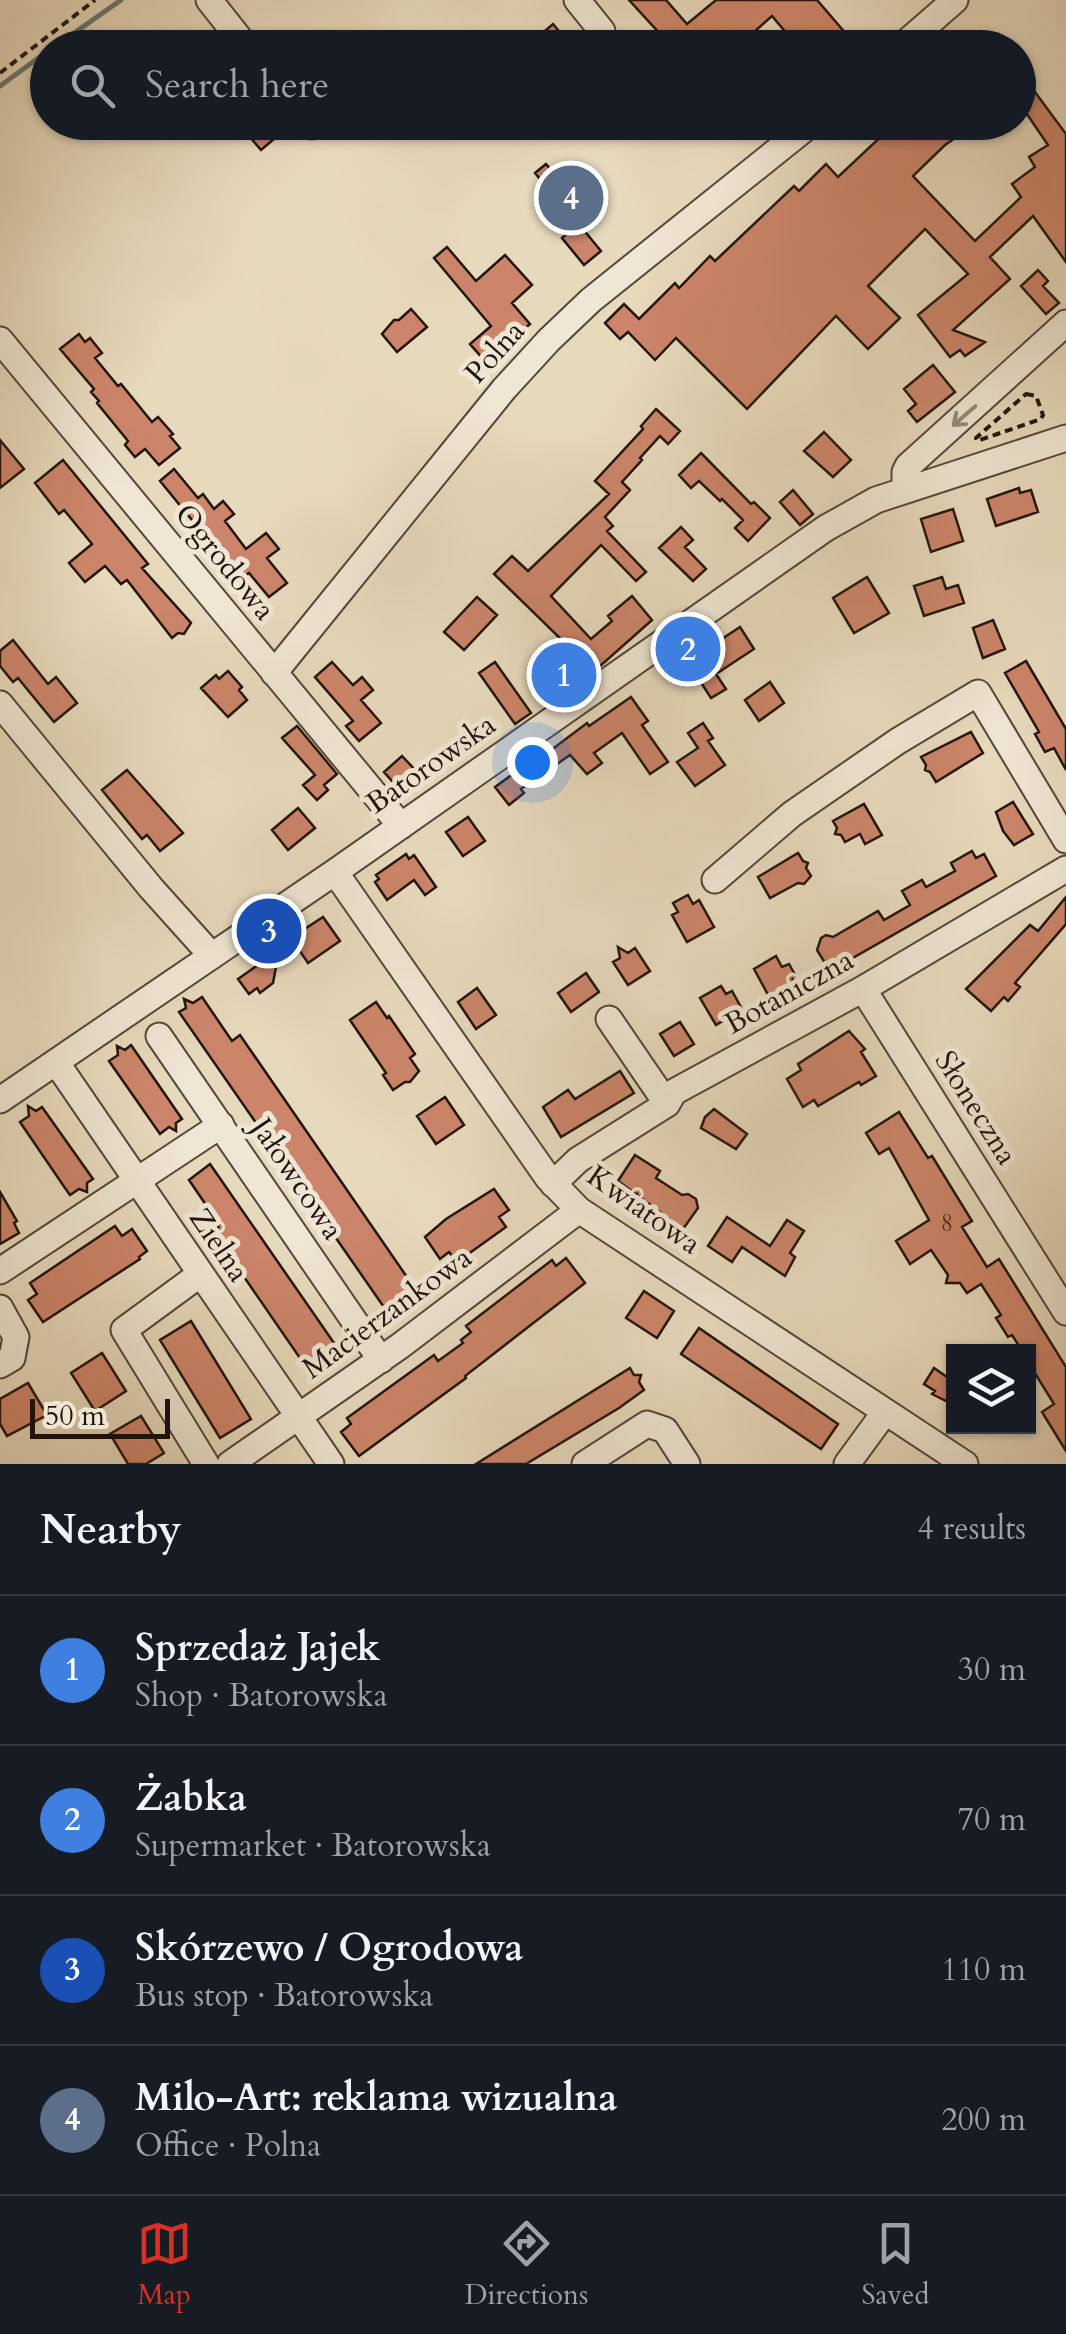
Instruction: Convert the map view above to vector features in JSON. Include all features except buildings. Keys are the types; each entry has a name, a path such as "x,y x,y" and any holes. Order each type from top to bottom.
{"street":[{"path":"209,0 233,30"},
{"path":"577,0 600,30"},
{"path":"921,30 955,0"},
{"name":"Polna","path":"274,673 504,389 549,340 591,300 791,140"},
{"path":"905,490 904,472 908,466 1066,323"},
{"name":"Ogrodowa","path":"0,340 401,826"},
{"name":"Batorowska","path":"0,1100 335,872 826,528 876,500 1066,438"},
{"path":"715,880 792,814 898,742 978,694 1066,840"},
{"path":"0,704 212,956"},
{"name":"Botaniczna","path":"553,1184 578,1160 668,1104 674,1092 863,989 1066,869"},
{"name":"Kwiatowa","path":"335,872 553,1184 579,1210 966,1464"},
{"name":"Słoneczna","path":"863,989 1066,1312"},
{"path":"609,1019 668,1104"},
{"name":"Jałowcowa","path":"159,1036 380,1360"},
{"name":"Zielna","path":"56,1062 331,1464"},
{"path":"0,1271 221,1125"},
{"name":"Macierzankowa","path":"230,1464 380,1360 579,1210"},
{"path":"199,1275 124,1330 206,1464"},
{"path":"0,1308 16,1336 12,1358 0,1365"},
{"path":"847,1464 885,1412"},
{"path":"585,1464 647,1424 666,1430 687,1464"}],"path":[{"path":"56,30 95,0"},
{"path":"0,73 30,50"},
{"path":"1026,394 1036,396 1042,415 1038,422 977,441 976,438 1026,394"}],"waterway":[{"path":"78,30 121,0"},
{"path":"0,86 30,64"}],"place":[{"name":"Milo-Art: reklama wizualna","path":"571,198"},
{"name":"Żabka","path":"688,649"},
{"name":"Sprzedaż Jajek","path":"564,675"},
{"name":"Skórzewo / Ogrodowa","path":"269,931"}]}
